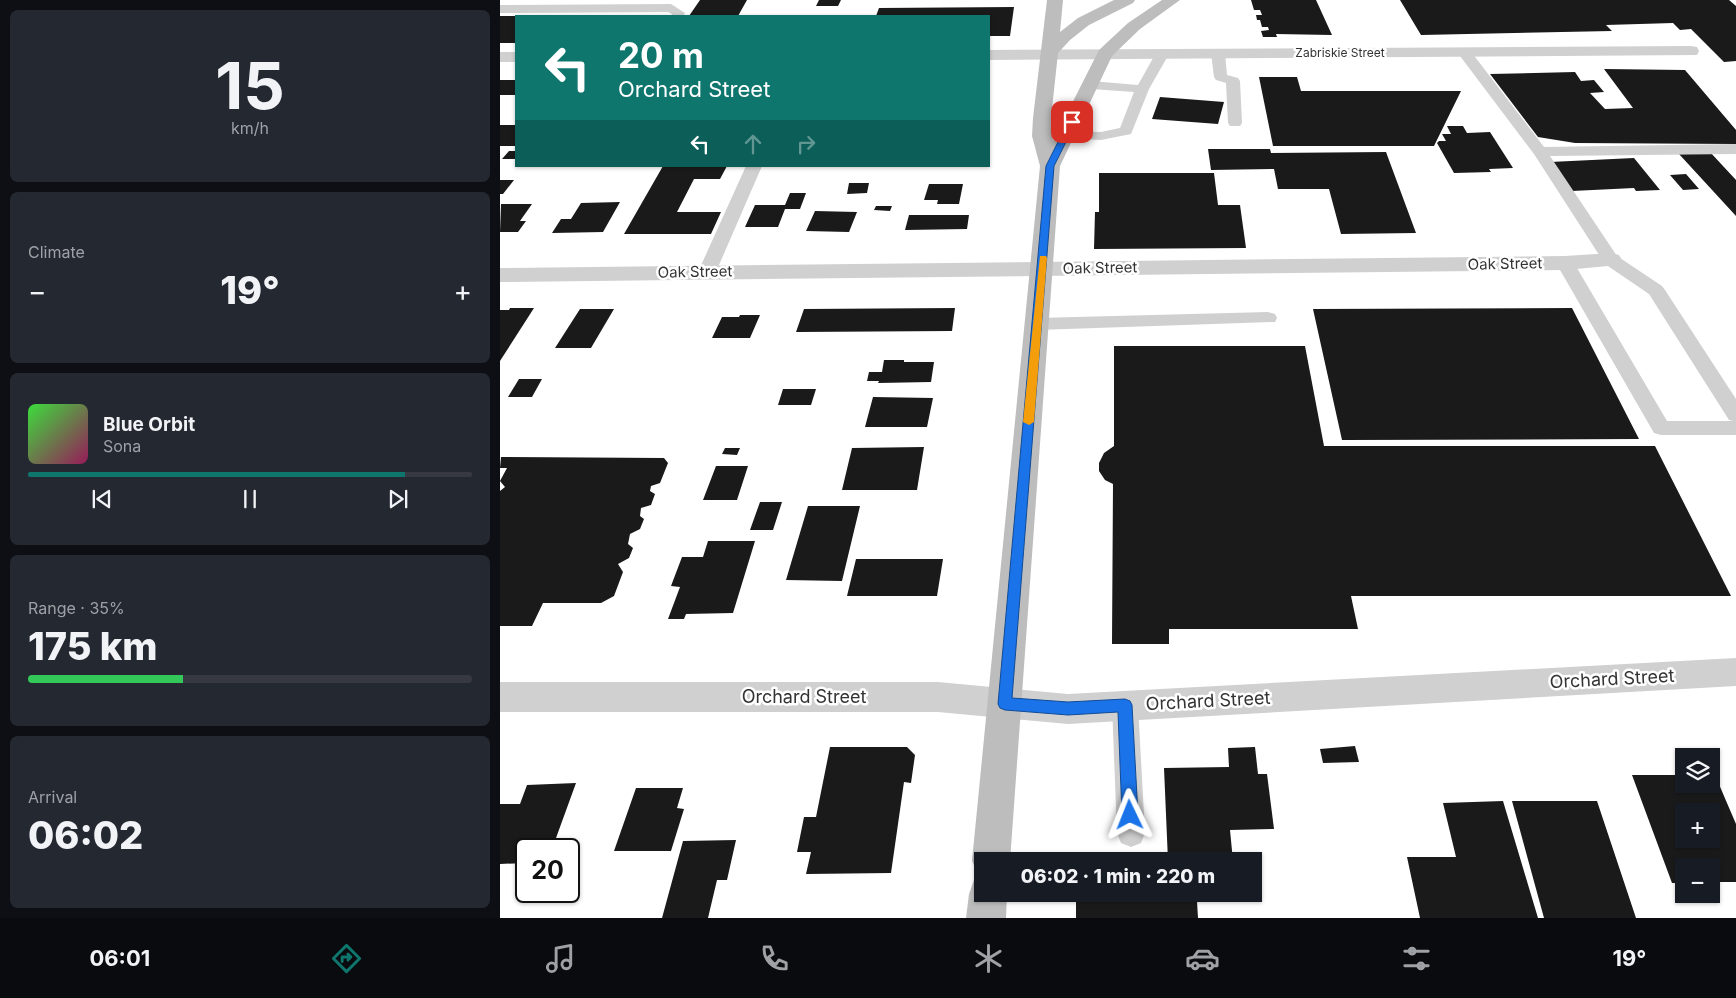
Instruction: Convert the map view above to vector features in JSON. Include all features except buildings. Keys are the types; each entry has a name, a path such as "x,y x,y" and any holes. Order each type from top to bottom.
{"main road":[{"path":"992,852 1050,166 1042,136 1042,118 1055,0"},
{"path":"1084,0 1102,34"},
{"path":"1050,166 1090,85 1102,34 1126,0"},
{"path":"1048,54 1066,34 1102,34 1134,26 1172,0"},
{"path":"986,918 987,902"}],"street":[{"name":"Zabriskie Street","path":"990,55 1048,54 1102,34 1162,54 1691,51"},
{"path":"500,57 515,57"},
{"name":"Oak Street","path":"500,275 1565,263 1611,260"},
{"name":"Orchard Street","path":"500,697 938,697 1068,708 1736,672"}],"lane":[{"path":"500,10 624,12 671,8 679,12 678,15"},
{"path":"1464,52 1540,152 1611,260 1656,290 1736,415"},
{"path":"1218,53 1221,77 1232,81 1235,123"},
{"path":"1065,135 1100,136 1126,131 1142,89 1162,54"},
{"path":"1090,85 1142,89"},
{"path":"1540,152 1736,149"},
{"path":"707,272 754,167"},
{"path":"1565,263 1661,428 1736,428"},
{"path":"1037,324 1268,318"},
{"path":"1125,705 1131,833"}],"slow traffic":[{"path":"1029,422 1043,258"}],"route":[{"path":"1072,122 1050,166 1005,704 1068,708 1125,705 1130,815"}]}
